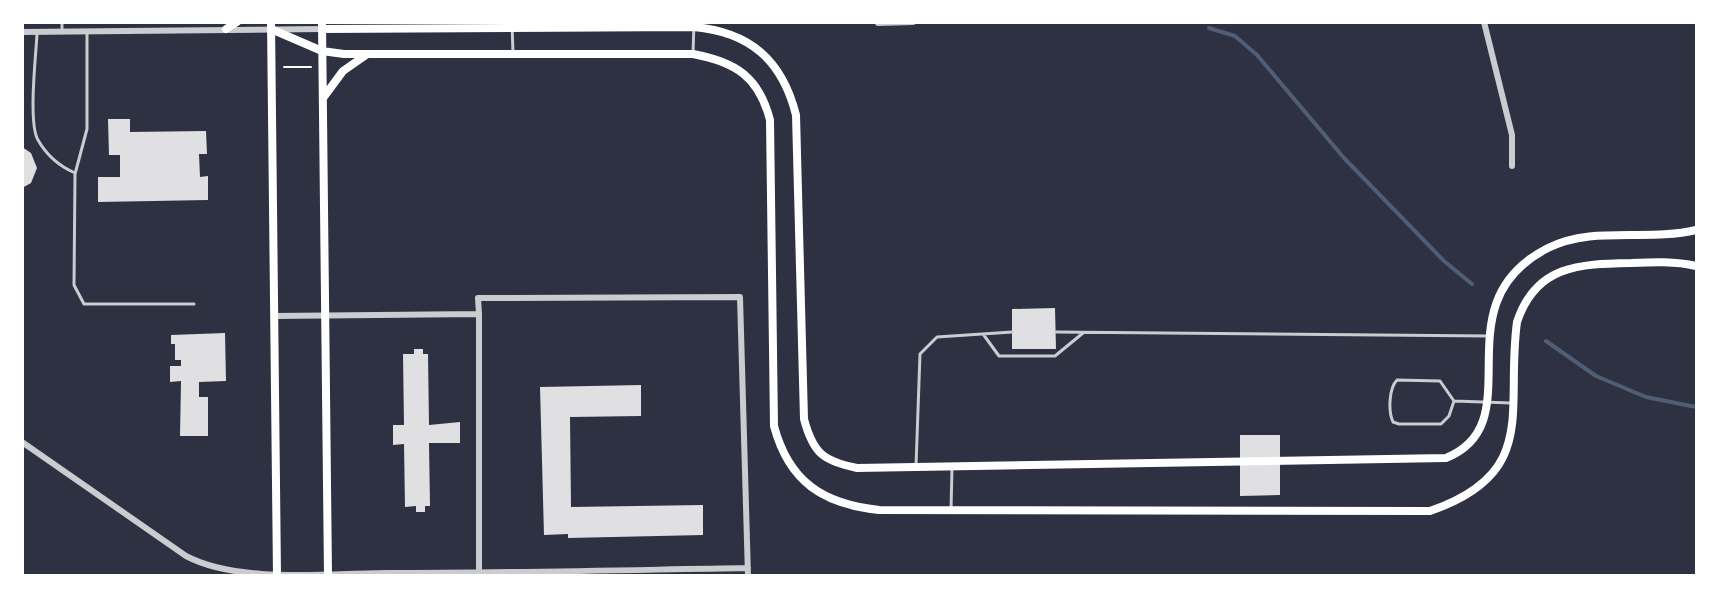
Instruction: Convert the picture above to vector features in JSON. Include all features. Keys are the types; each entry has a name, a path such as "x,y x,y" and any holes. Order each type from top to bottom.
{"main road":[{"path":"226,29 237,22"},
{"path":"360,22 368,28"},
{"path":"329,574 322,26 368,28 694,25 739,37 756,47 782,76 791,93 798,132 801,402 804,419 813,447 824,456 857,468 1446,458 1468,446 1478,434 1484,421 1487,402 1488,336 1499,294 1506,282 1530,258 1569,240 1616,236 1661,236 1696,230"},
{"path":"277,574 271,26 322,51 369,54 693,54 729,63 741,71 758,89 766,103 770,120 771,409 774,426 783,454 805,483 839,503 879,510 1430,510 1463,497 1480,486 1491,474 1509,443 1516,403 1515,339 1522,308 1531,295 1553,274 1578,266 1609,263 1667,262 1696,266"},
{"path":"322,100 343,71 369,54"}],"street":[{"path":"878,23 913,22"},
{"path":"1484,22 1512,135 1512,166"},
{"path":"22,32 322,26"},
{"path":"479,573 478,297 740,297 748,576"},
{"path":"274,316 479,314"},
{"path":"22,442 149,533 198,562 242,573 514,574 748,568"}],"lane":[{"path":"62,22 62,32"},
{"path":"693,54 694,25"},
{"path":"512,26 513,54"},
{"path":"87,31 87,129 75,174 74,285 84,304 194,304"},
{"path":"37,32 33,94 36,138 58,165 75,174"},
{"path":"1056,332 1488,336"},
{"path":"982,333 999,356 1055,356 1085,332"},
{"path":"916,467 920,354 937,337 1012,333"},
{"path":"1397,380 1440,381 1455,401 1449,416 1441,424 1399,424 1393,422 1390,417 1391,391 1397,380"},
{"path":"1455,401 1516,403"},
{"path":"951,510 952,466"}],"path":[{"path":"284,67 311,67"}],"building":[{"path":"108,119 130,119 130,132 206,131 207,154 199,154 200,177 208,176 208,200 98,202 98,177 120,177 120,155 109,155"},
{"path":"22,147 31,153 37,168 31,183 22,188"},
{"path":"1055,308 1056,349 1012,349 1012,309"},
{"path":"225,333 226,381 199,382 199,397 208,397 208,436 180,436 181,381 170,382 170,366 181,366 181,360 175,360 175,344 171,344 171,335"},
{"path":"414,349 423,349 423,354 428,354 429,425 460,422 460,443 429,443 430,506 425,506 425,512 416,512 416,506 405,507 404,444 393,445 393,425 404,425 403,354 414,354"},
{"path":"641,385 641,416 570,417 571,507 703,505 703,535 568,538 568,534 544,535 540,387"},
{"path":"1240,435 1280,435 1280,495 1240,496"}],"waterway":[{"path":"1209,28 1235,36 1257,55 1344,158 1444,261 1472,284"},
{"path":"1546,341 1596,376 1646,397 1696,407"}]}
